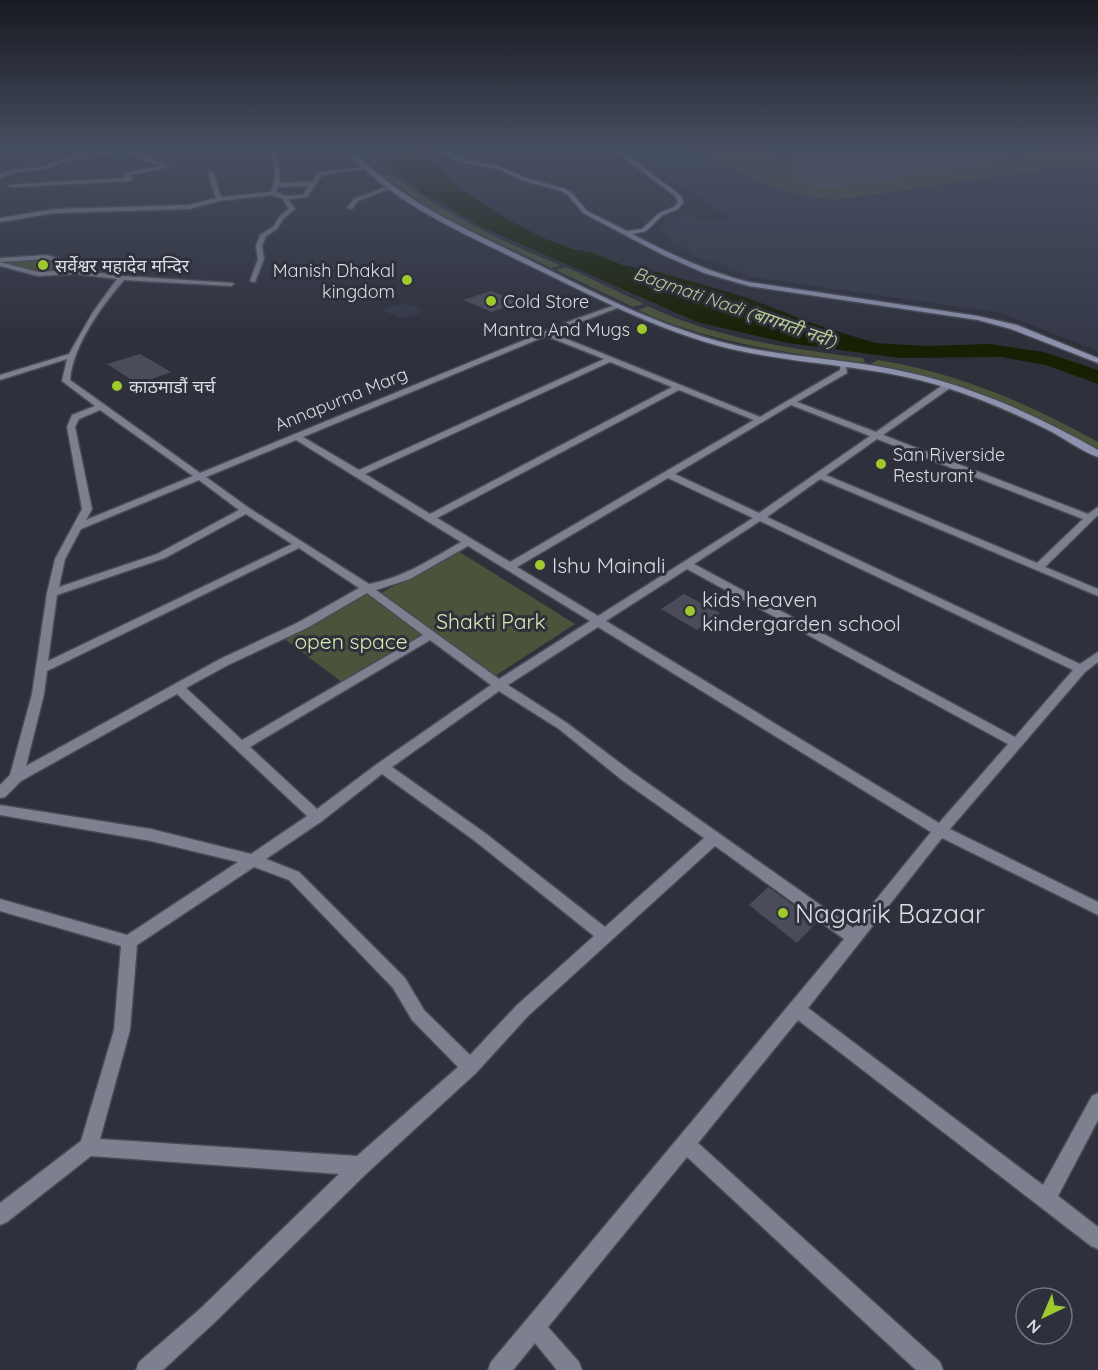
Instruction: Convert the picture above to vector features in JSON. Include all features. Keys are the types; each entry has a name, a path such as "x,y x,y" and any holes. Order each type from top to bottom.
{"main road":[{"path":"428,212 618,306 674,330 764,353 891,371 948,386 987,399 1038,421 1098,454"},
{"path":"586,212 699,268 735,281 978,318 1014,327 1098,361"},
{"path":"627,233 644,230 666,212"}],"street":[{"path":"0,220 58,212"},
{"path":"253,281 261,259 258,246 263,236 275,228 289,212"},
{"path":"0,262 46,257 73,265 76,272"},
{"path":"0,262 38,274 76,272 122,278 231,284"},
{"path":"122,278 108,291 73,355 68,366 66,381 246,510 367,588 429,636 563,726 627,776 854,938"},
{"name":"Annapurna Marg","path":"78,527 546,333 618,306"},
{"path":"546,333 759,420"},
{"path":"0,378 73,355"},
{"path":"358,474 610,359"},
{"path":"509,567 844,371 843,365"},
{"path":"0,905 129,942 317,817 382,767 499,685 759,518 948,386"},
{"path":"429,518 678,387"},
{"path":"790,402 1089,518"},
{"path":"16,777 36,703 52,593 60,559 87,509 71,426 75,417 102,406"},
{"path":"296,436 940,831 1098,909"},
{"path":"668,474 1081,669"},
{"path":"820,476 1098,593"},
{"path":"52,593 161,556 246,510"},
{"path":"1038,568 1098,510"},
{"path":"0,793 16,777 224,662 303,625 367,588 388,584 406,577 468,542"},
{"path":"40,670 298,545"},
{"path":"687,565 1016,743"},
{"path":"242,746 429,636"},
{"path":"499,1370 797,1010 940,831 1081,669 1098,656"},
{"path":"178,688 317,817"},
{"path":"382,767 480,837 606,937"},
{"path":"0,810 152,835 253,860 294,876 399,983 418,1016 470,1067"},
{"path":"147,1370 207,1316 360,1167 470,1067 522,1011 714,838"},
{"path":"0,1215 88,1147 122,1030 129,942"},
{"path":"797,1010 1098,1239"},
{"path":"1046,1199 1098,1102"},
{"path":"686,1144 932,1370"},
{"path":"88,1147 360,1167"},
{"path":"534,1326 571,1370"}],"shaded area":[{"path":"720,212 1098,212 1098,351 1001,313 751,277 715,262 693,257 684,248 673,245 669,237 659,230 672,219 680,217 691,216 705,221 729,218"},
{"path":"399,304 411,305 425,311 403,319 381,310"}],"green space":[{"path":"436,212 449,212 515,246 560,265 551,268"},
{"path":"47,257 73,265 74,270 39,273 0,264 0,260"},
{"path":"566,267 644,304 633,307 556,270"},
{"path":"648,306 700,327 726,334 780,346 863,358 865,363 778,351 721,339 638,310"},
{"path":"878,360 964,381 1019,402 1098,442 1098,450 1043,420 988,397 931,378 871,364"},
{"name":"Shakti Park","path":"458,551 575,624 495,676 379,594"},
{"name":"open space","path":"366,591 429,636 347,686 286,640 299,628"}],"water":[{"name":"Bagmati Nadi (बागमती नदी)","path":"456,212 497,212 543,238 573,249 591,252 622,265 662,273 745,297 817,325 875,343 926,346 989,344 1044,352 1098,370 1098,384 1046,365 1001,357 900,358 788,343 697,322 480,226"}],"building":[{"name":"Cold Store","path":"491,291 519,302 492,312 463,300"},
{"path":"140,354 171,372 138,384 107,364"},
{"name":"kids heaven kindergarden school","path":"684,594 720,613 697,630 661,609"},
{"name":"Nagarik Bazaar","path":"768,887 817,922 797,943 749,905"}],"place":[{"name":"सर्वेश्वर महादेव मन्दिर","path":"43,265"},
{"name":"Manish Dhakal kingdom","path":"407,280"},
{"name":"Cold Store","path":"491,301"},
{"name":"Mantra And Mugs","path":"642,329"},
{"name":"काठमाडौं चर्च","path":"117,386"},
{"name":"San Riverside Resturant","path":"881,464"},
{"name":"Ishu Mainali","path":"540,565"},
{"name":"kids heaven kindergarden school","path":"690,611"},
{"name":"Nagarik Bazaar","path":"783,913"}]}
